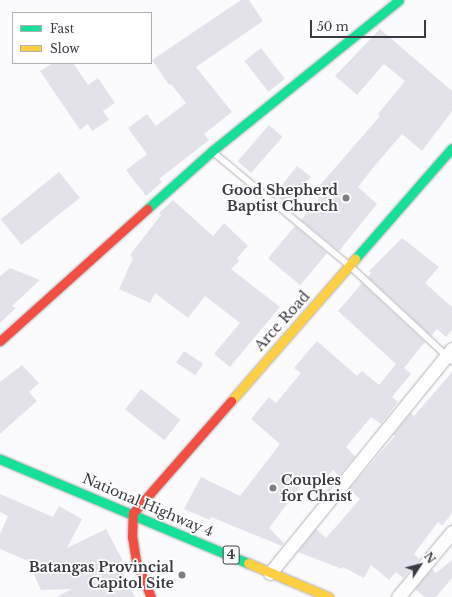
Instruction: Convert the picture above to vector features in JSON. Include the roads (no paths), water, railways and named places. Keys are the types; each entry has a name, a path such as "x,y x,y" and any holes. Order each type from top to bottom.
{"street":[{"path":"0,341 212,151 399,0"},
{"name":"Arce Road","path":"133,513 351,267 452,148"},
{"path":"270,573 450,356"},
{"name":"National Highway 4","path":"0,459 133,513 329,597"},
{"path":"133,513 132,537 136,561 151,597"},
{"path":"398,597 452,532"}],"lane":[{"path":"212,151 351,267 450,356"}],"place":[{"name":"Good Shepherd Baptist Church","path":"346,198"},
{"name":"Couples for Christ","path":"273,488"},
{"name":"Batangas Provincial Capitol Site","path":"182,575"}]}
